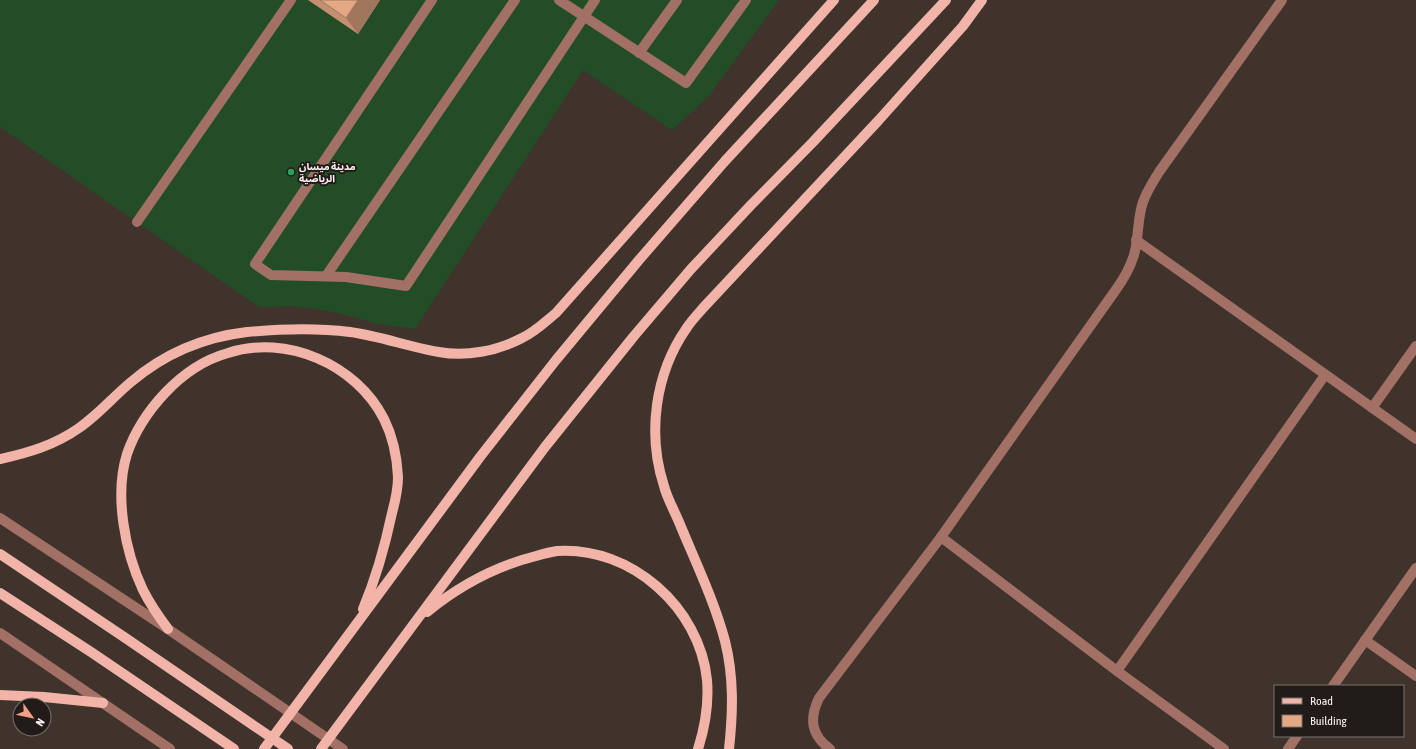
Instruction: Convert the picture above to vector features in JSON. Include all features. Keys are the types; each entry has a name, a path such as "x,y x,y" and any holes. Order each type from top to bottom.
{"main road":[{"path":"0,459 39,449 59,440 78,429 95,416 130,382 152,366 188,347 226,335 253,332 308,330 350,332 440,352 462,353 482,351 503,346 522,338 540,327 556,313 834,0"},
{"path":"264,749 480,458 551,366 725,161 874,0"},
{"path":"321,749 545,447 634,336 691,270 741,216 813,142 946,0"},
{"path":"729,749 732,720 733,684 725,641 713,604 664,486 657,460 655,426 662,378 672,353 686,329 703,308 878,121 964,26 982,0"},
{"path":"168,629 143,591 134,570 128,548 122,502 123,478 127,454 135,435 146,416 158,400 174,383 193,369 213,358 246,348 263,347 298,351 316,357 347,376 361,388 373,402 392,437 397,459 398,480 388,532 379,564 369,595 356,626"},
{"path":"416,621 457,590 503,567 529,558 556,551 580,552 602,556 624,564 642,574 672,601 686,620 697,640 704,662 707,680 707,699 704,724 698,749"},
{"path":"0,554 288,749"},
{"path":"0,593 91,652 234,749"},
{"path":"0,695 44,697 103,703"}],"street":[{"path":"137,222 291,0"},
{"path":"432,0 255,264 271,275 346,277 406,286 595,0"},
{"path":"326,276 515,0"},
{"path":"559,0 686,83 746,0"},
{"path":"639,53 677,0"},
{"path":"830,749 821,743 816,734 812,716 814,706 941,537 1115,291 1127,272 1134,254 1143,202 1159,172 1282,0"},
{"path":"1136,240 1416,439"},
{"path":"1372,408 1416,346"},
{"path":"1118,671 1325,375"},
{"path":"0,518 168,629 343,749"},
{"path":"941,537 1224,749"},
{"path":"1334,685 1416,568"},
{"path":"0,633 170,749"},
{"path":"1365,640 1416,676"},
{"path":"1288,749 1296,737"}],"green space":[{"name":"مدينة ميسان الرياضية","path":"0,0 779,0 708,97 672,130 583,70 415,329 377,324 346,315 317,309 293,306 259,307 0,127"}],"building":[{"path":"320,0 358,0 346,18"}],"place":[{"name":"مدينة ميسان الرياضية","path":"291,172"}]}
